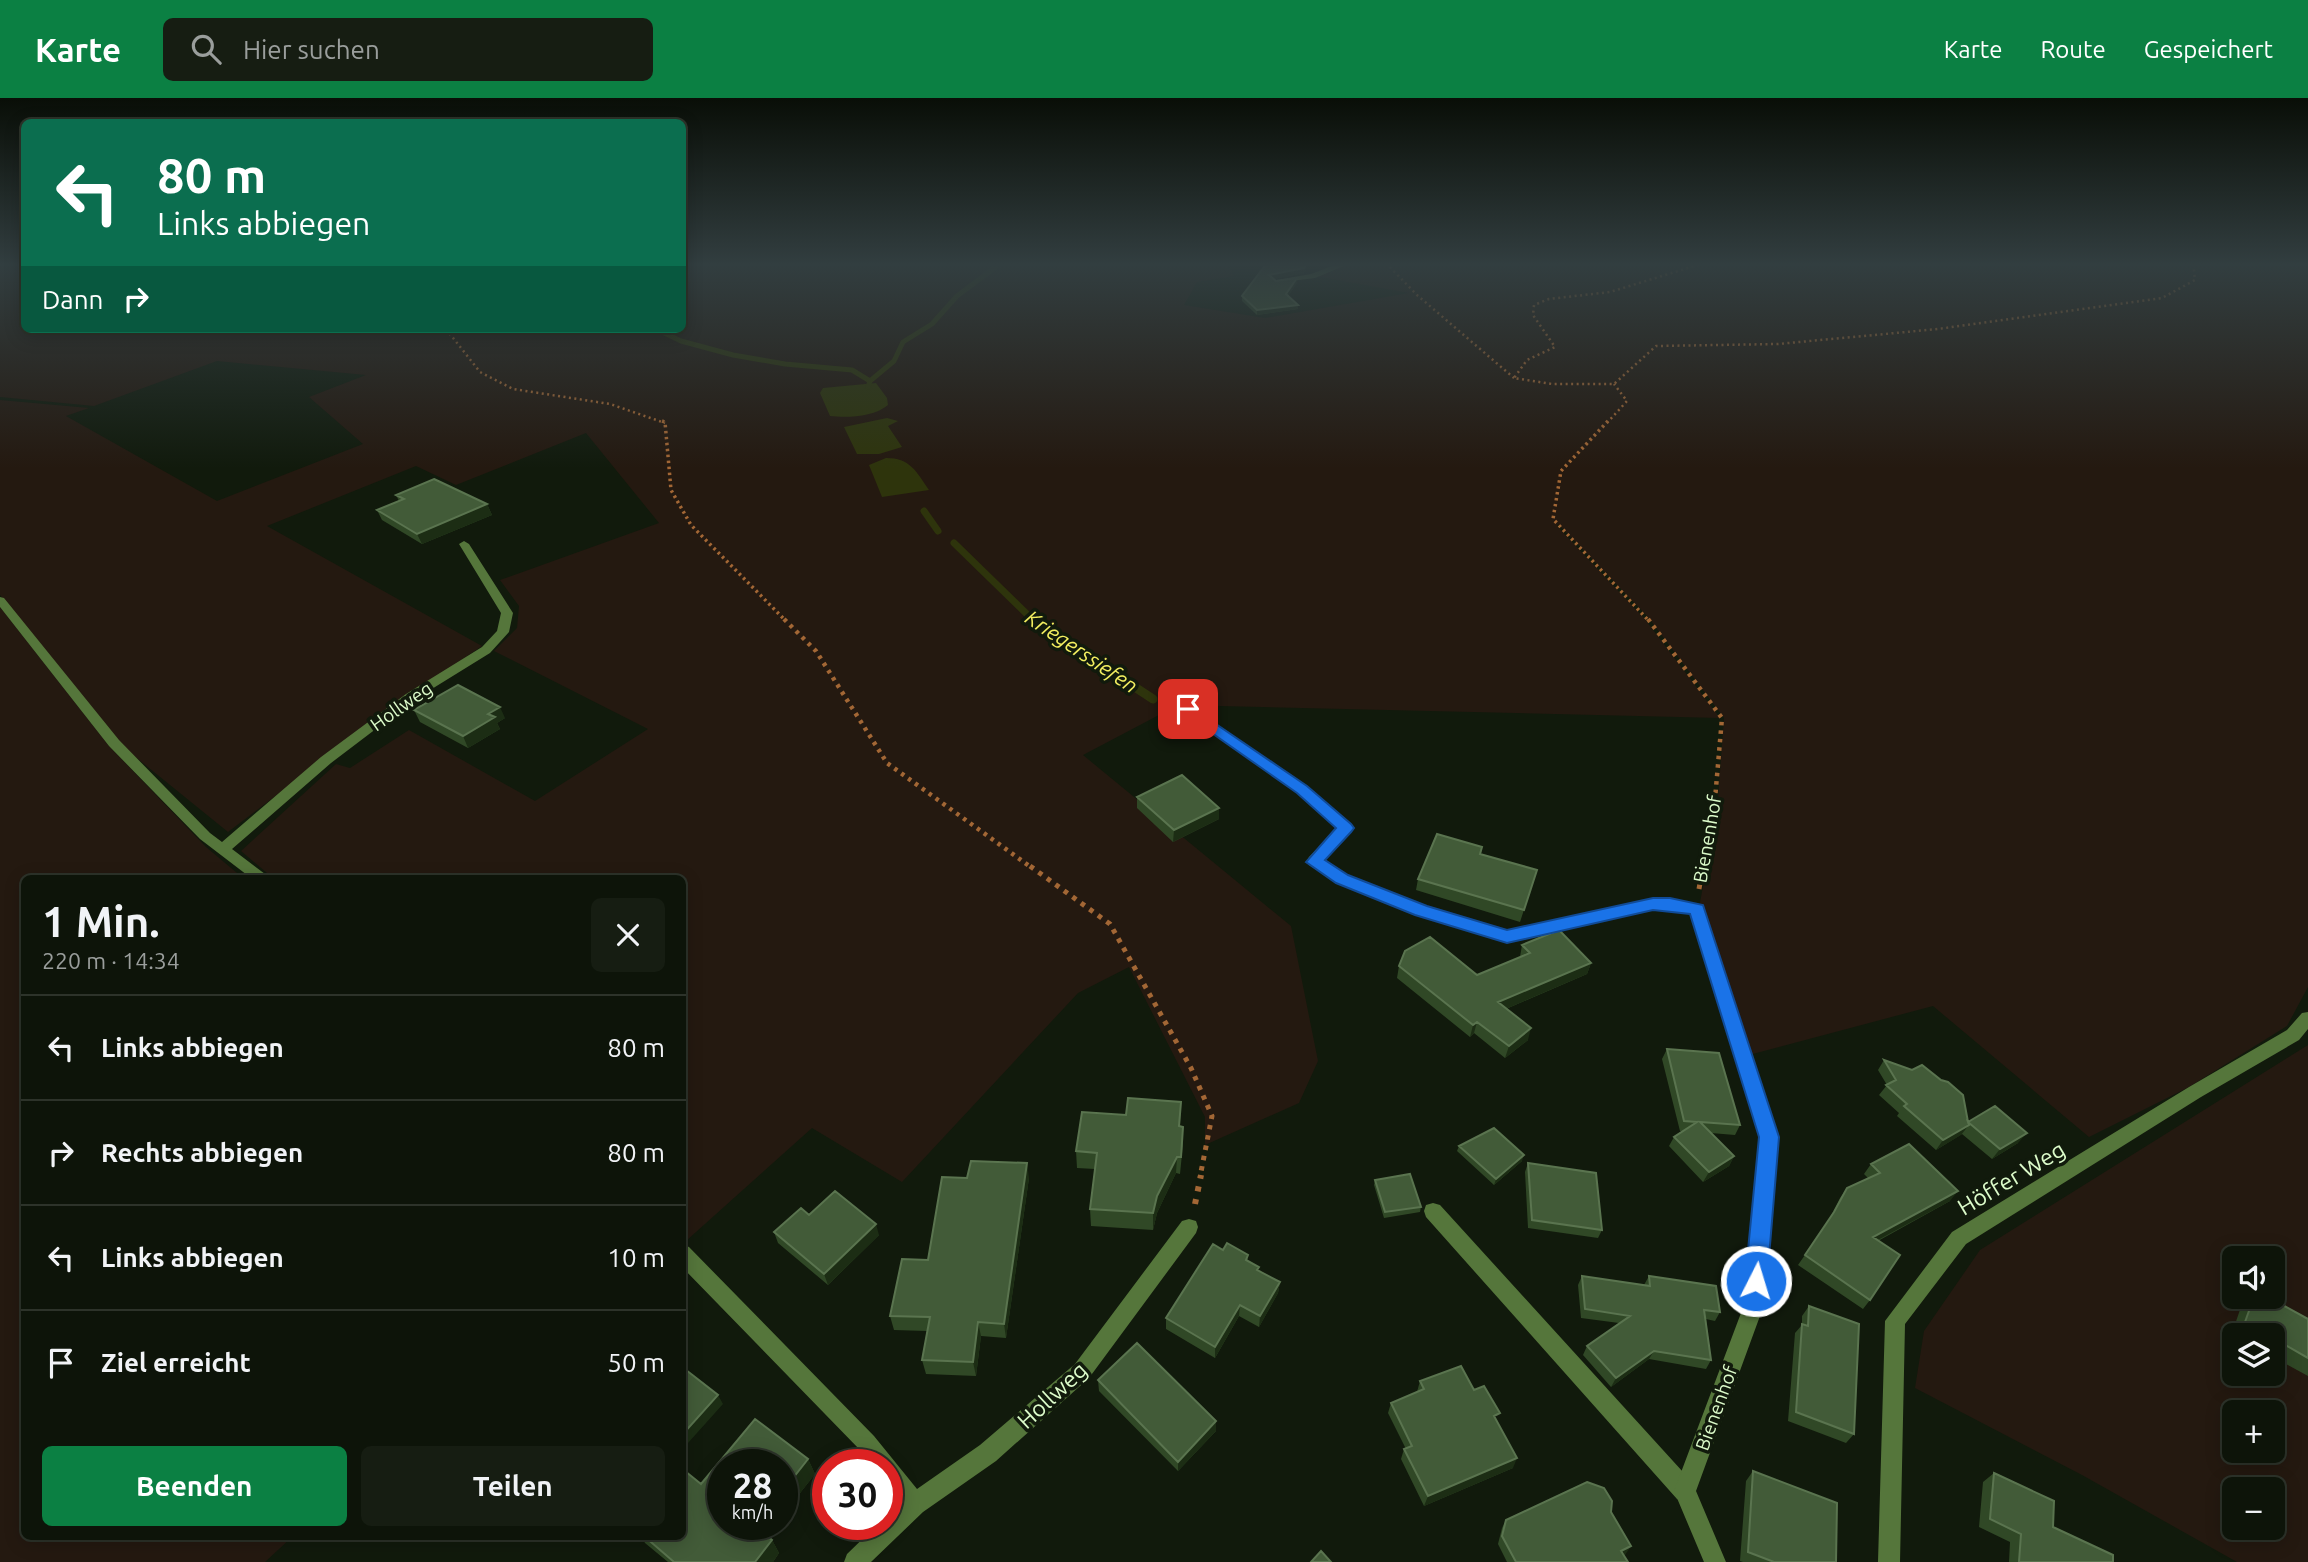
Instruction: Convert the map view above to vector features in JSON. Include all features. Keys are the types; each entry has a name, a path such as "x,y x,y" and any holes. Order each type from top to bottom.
{"street":[{"name":"Hollweg","path":"224,848 326,760 410,697 486,650 503,632 507,613 464,544"},
{"path":"0,600 114,743 205,836 256,875"},
{"path":"1188,709 1302,790 1346,828 1314,862 1342,879 1421,910 1507,936 1653,904 1697,909"},
{"name":"Bienenhof","path":"1685,1491 1754,1305 1769,1137 1697,909"},
{"name":"Höffer Weg","path":"1889,1562 1895,1321 1959,1238 2195,1092 2293,1035 2308,1018"},
{"path":"1433,1210 1685,1491 1715,1562"},
{"name":"Hollweg","path":"855,1562 915,1504 988,1453 1082,1371 1189,1227"},
{"path":"686,1256 872,1449"},
{"path":"903,1489 915,1504"}],"path":[{"path":"1459,331 1514,378 1552,384 1614,384 1656,346 1778,344 1922,331"},
{"path":"1514,378 1527,360 1555,347 1544,331"},
{"path":"449,333 480,372 513,389 610,404 665,422 671,490 691,525 816,651 887,763 1110,924 1191,1068 1212,1116 1189,1227"},
{"name":"Bienenhof","path":"1614,384 1627,401 1561,471 1553,519 1647,618 1722,718 1714,811 1697,909"}],"shaded area":[{"path":"0,331 2308,331 2308,987 2287,1026 2189,1087 2089,1137 1933,1006 1745,1056 1698,913 1717,812 1724,718 1648,617 1558,524 1644,618 1720,718 1178,705 1083,755 1291,926 1318,1061 1299,1103 1205,1145 1205,1117 1129,967 1078,993 902,1182 812,1128 686,1241 686,875 269,875 241,851 336,764 350,768 409,730 535,801 648,729 494,651 517,628 519,606 500,580 659,523 586,433 456,485 416,466 267,526 482,646 408,696 228,832 117,742 0,595 0,400 89,408 66,416 217,501 363,444 309,397 366,375 217,361 94,406 0,397"},
{"path":"876,383 887,398 888,405 860,416 830,416 820,393 823,388"},
{"path":"887,418 898,421 888,426 902,447 879,454 857,454 844,427"},
{"path":"886,458 907,463 929,490 882,497 869,465"},
{"path":"0,607 109,746 206,847 239,875 21,875 21,1540 289,1540 265,1562 0,1562"},
{"path":"2308,1045 2308,1562 2237,1562 2082,1475 1915,1388 1924,1331 1980,1250"}],"building":[{"path":"434,479 487,504 417,534 377,510 404,499 396,495"},
{"path":"458,685 500,707 488,714 495,717 463,736 414,710"},
{"path":"1182,775 1219,808 1174,830 1137,797"},
{"path":"1437,834 1482,847 1480,854 1537,870 1524,910 1418,879"},
{"path":"1559,930 1591,963 1498,1002 1531,1028 1509,1046 1477,1022 1473,1025 1399,966 1405,951 1430,937 1477,975 1530,953 1522,945"},
{"path":"1667,1049 1719,1053 1740,1125 1700,1122 1734,1156 1709,1172 1674,1137 1697,1122 1684,1121"},
{"path":"1884,1060 1912,1070 1922,1065 1941,1080 1948,1082 1963,1095 1969,1125 1943,1140 1904,1106 1907,1104 1886,1085 1896,1080"},
{"path":"1128,1098 1181,1102 1181,1157 1177,1157 1157,1196 1153,1213 1090,1209 1097,1153 1076,1151 1082,1112 1126,1115"},
{"path":"1995,1106 2027,1133 2000,1149 1968,1122"},
{"path":"1494,1128 1524,1155 1496,1179 1459,1146"},
{"path":"1909,1144 1958,1191 1873,1237 1900,1255 1870,1300 1805,1255 1847,1188 1880,1173 1871,1164"},
{"path":"971,1161 1027,1163 1004,1324 978,1322 973,1362 922,1360 930,1317 890,1316 902,1259 928,1260 942,1177 967,1178"},
{"path":"1528,1163 1596,1173 1602,1230 1532,1220"},
{"path":"1410,1174 1421,1207 1385,1212 1375,1180"},
{"path":"835,1191 876,1224 824,1274 774,1232 801,1208 809,1215"},
{"path":"1227,1243 1248,1255 1246,1260 1259,1267 1257,1270 1280,1282 1260,1316 1240,1305 1215,1347 1166,1318 1213,1244 1223,1250"},
{"path":"1582,1276 1650,1286 1649,1276 1716,1286 1720,1312 1704,1310 1711,1360 1654,1351 1616,1378 1587,1346 1630,1316 1585,1309"},
{"path":"1809,1306 1859,1324 1854,1434 1796,1412 1802,1324 1808,1326"},
{"path":"2285,1306 2308,1319 2308,1358 2285,1345 2285,1323 2245,1322 2250,1309 2285,1309"},
{"path":"1137,1343 1216,1421 1178,1462 1098,1380"},
{"path":"1461,1366 1474,1390 1484,1386 1500,1413 1494,1416 1517,1458 1428,1496 1404,1449 1412,1446 1391,1403 1424,1389 1420,1381"},
{"path":"686,1370 718,1395 686,1431"},
{"path":"755,1419 795,1449 730,1449"},
{"path":"798,1451 808,1459 798,1472"},
{"path":"1753,1471 1837,1503 1836,1562 1774,1562 1748,1552"},
{"path":"686,1472 701,1484 707,1477 707,1540 772,1540 755,1562 674,1562 649,1540 686,1540"},
{"path":"1994,1473 2054,1501 2053,1527 2113,1555 2113,1562 2019,1562 2021,1534 1990,1519"},
{"path":"1587,1482 1604,1488 1612,1501 1611,1512 1631,1546 1621,1551 1628,1562 1516,1562 1502,1536 1506,1520"},
{"path":"1321,1551 1331,1562 1311,1562"}],"waterway":[{"name":"Kriegerssiefen","path":"870,381 894,361 903,342 920,331"},
{"path":"664,333 681,341 733,355 785,364 852,370 870,381"},
{"name":"Kriegerssiefen","path":"868,387 870,381"},
{"name":"Kriegerssiefen","path":"924,511 938,531"},
{"name":"Kriegerssiefen","path":"954,543 1034,621"},
{"name":"Kriegerssiefen","path":"1034,621 1153,699"}],"route":[{"path":"1188,709 1302,790 1346,828 1314,862 1342,879 1421,910 1507,936 1653,904 1697,909 1769,1137 1756,1281"}]}
